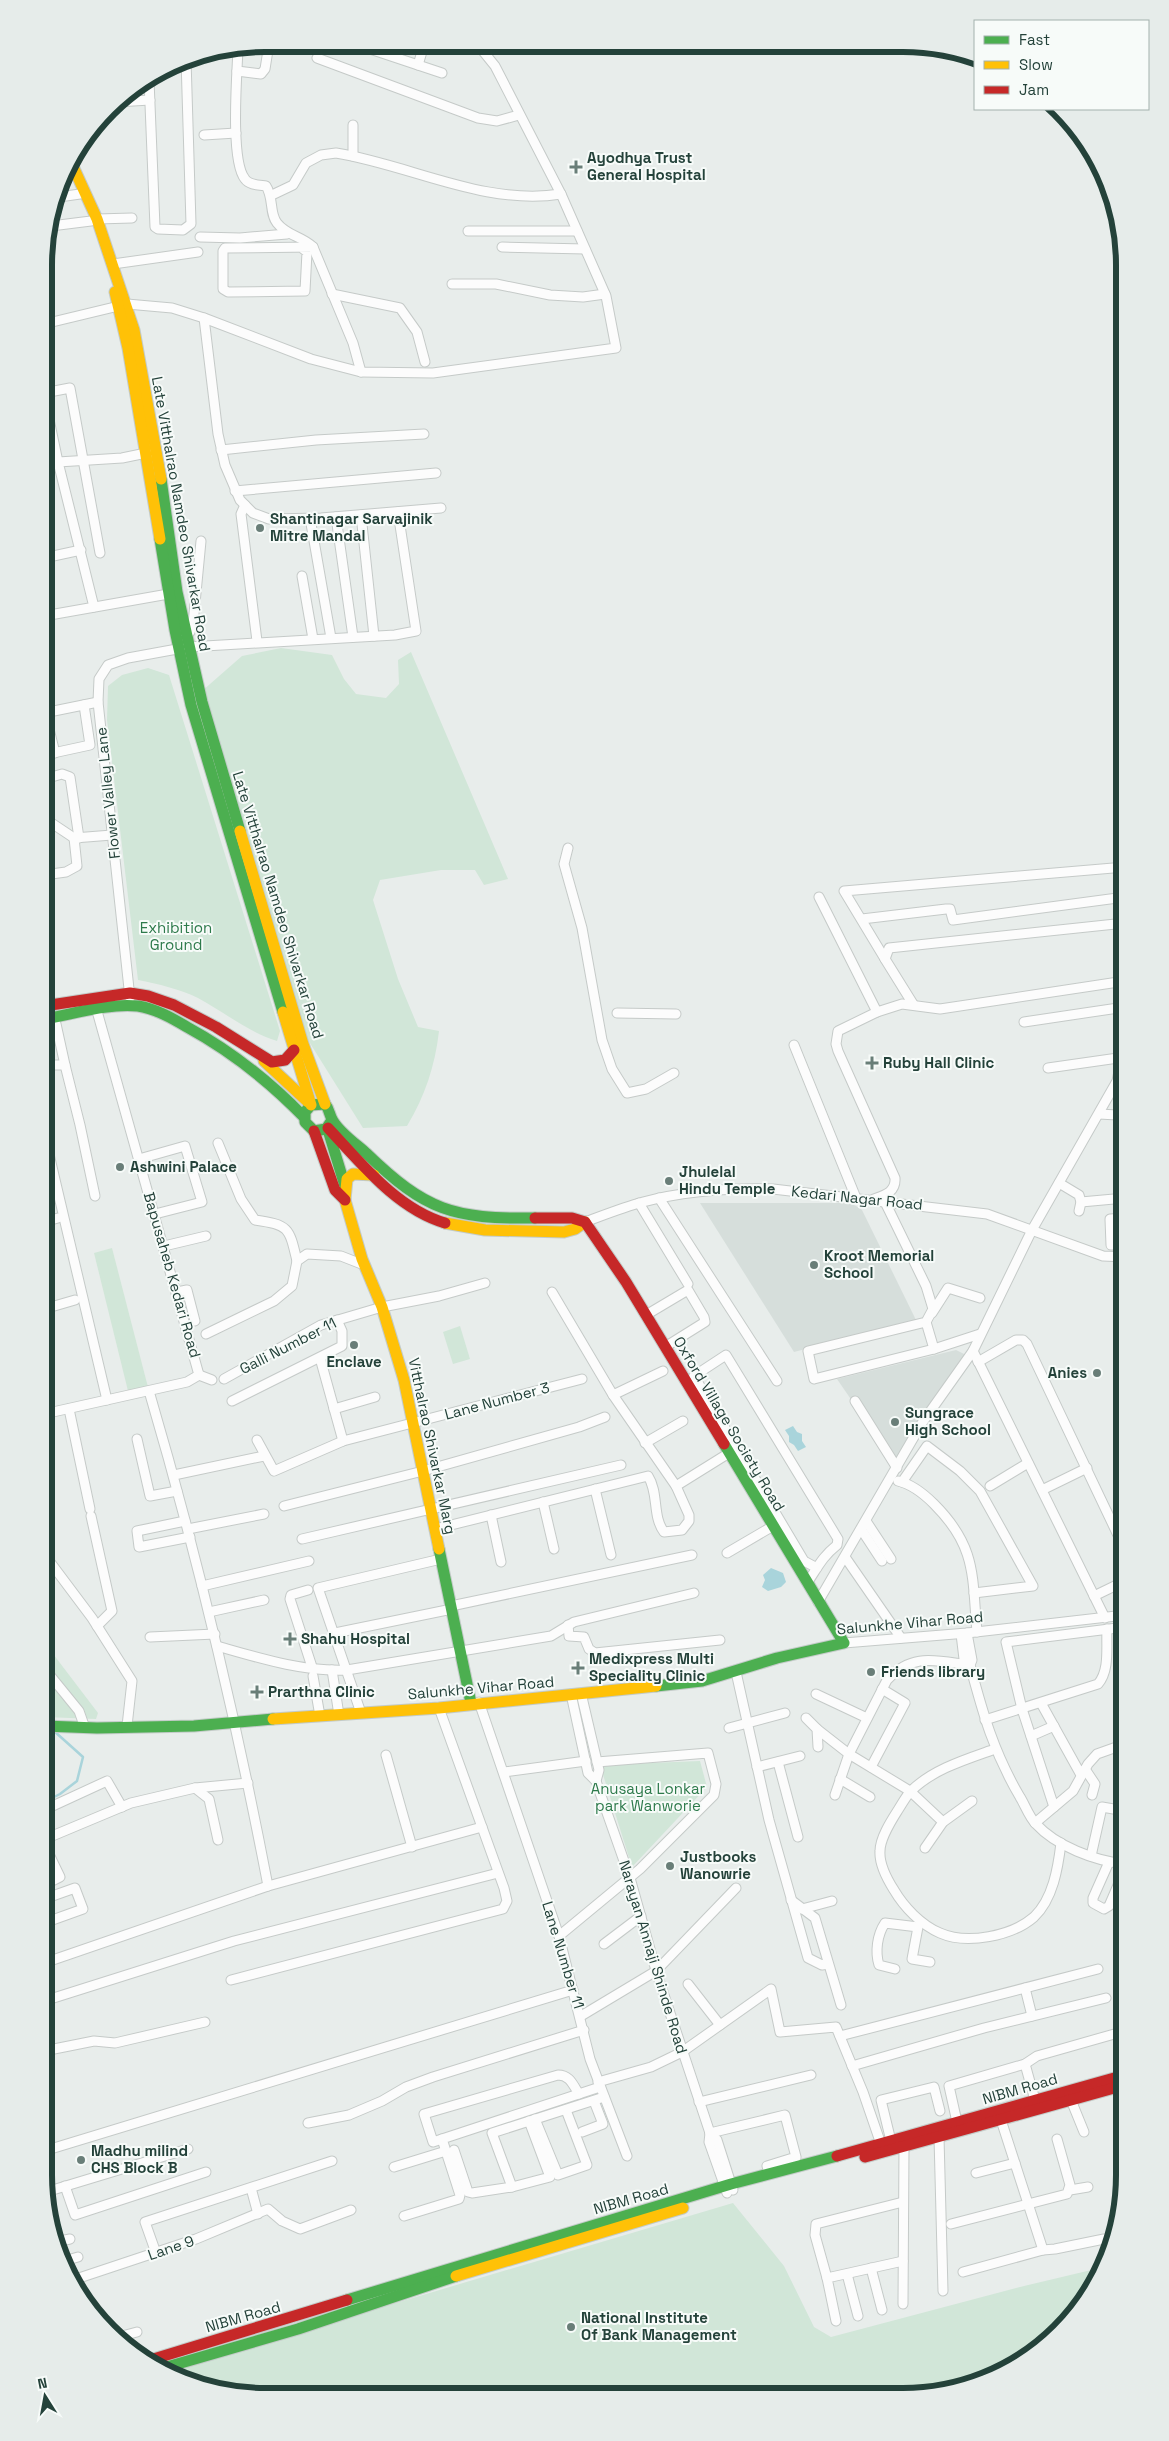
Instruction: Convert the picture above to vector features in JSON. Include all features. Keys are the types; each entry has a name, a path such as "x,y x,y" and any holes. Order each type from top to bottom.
{"street":[{"path":"237,71 261,74 265,69 268,52"},
{"path":"379,52 442,73"},
{"path":"418,65 422,52"},
{"path":"52,322 123,305 172,308 204,318 311,359 361,372 433,373 616,348 605,294 562,194 495,66 484,52"},
{"path":"238,54 236,134 240,169 244,179 252,184 266,186 272,195 276,222 287,234"},
{"path":"317,58 478,118 497,121 520,115"},
{"path":"149,87 155,227 158,230 183,230 191,224 186,68"},
{"path":"130,101 150,100"},
{"path":"353,125 353,156"},
{"path":"204,135 236,134"},
{"path":"272,195 294,186 306,163 321,155 336,153 486,191 545,197 562,194"},
{"name":"Late Vitthalrao Namdeo Shivarkar Road","path":"74,170 113,264 123,305"},
{"name":"Late Vitthalrao Namdeo Shivarkar Road","path":"72,177 94,220 123,305 135,333 172,593 191,705 310,1105"},
{"path":"64,196 80,194"},
{"path":"57,225 94,220 132,218"},
{"path":"468,231 577,231"},
{"path":"200,237 240,238 287,234 307,241 313,247 353,343 361,372"},
{"path":"302,248 306,252 308,265 306,288 302,292 228,292 223,289 223,251 225,248 313,247"},
{"path":"502,247 585,249"},
{"path":"113,264 198,252"},
{"path":"452,284 496,284 550,295 583,296 605,294"},
{"path":"332,294 400,308 417,332 425,362"},
{"path":"204,318 222,450 235,491 253,513 269,519 310,518 441,508"},
{"path":"52,392 70,388 100,553"},
{"path":"52,434 82,550 94,606"},
{"path":"222,450 316,440 424,434"},
{"path":"52,463 122,458 152,452"},
{"path":"235,491 436,473"},
{"path":"245,504 242,514 257,641"},
{"name":"Flower Valley Lane","path":"130,1006 98,702 98,679 108,665 128,658 182,648 257,641 374,636 416,631 398,512"},
{"path":"361,515 374,636"},
{"path":"336,517 353,637"},
{"path":"310,518 331,638"},
{"path":"185,634 190,632 194,624 201,542"},
{"path":"52,556 82,550"},
{"path":"302,576 313,639"},
{"path":"52,614 172,593"},
{"name":"Late Vitthalrao Namdeo Shivarkar Road","path":"172,593 185,634 182,648 204,712 300,1034 325,1104"},
{"path":"52,712 98,702"},
{"path":"52,754 90,745 84,705"},
{"path":"52,741 55,753"},
{"path":"52,874 66,872 77,866 77,838 70,777 62,774 55,776"},
{"path":"52,823 77,838 112,835"},
{"path":"568,848 564,864 582,928 602,1040 612,1069 627,1093 646,1089 674,1073"},
{"path":"913,1004 844,891 1116,868"},
{"path":"819,897 876,1012"},
{"path":"862,919 950,909 953,920 1116,898"},
{"path":"885,959 889,948 1116,924"},
{"path":"871,1200 893,1190 895,1185 894,1178 838,1051 836,1037 838,1031 876,1012 902,1004 940,1009 1116,981"},
{"path":"52,1005 130,993 174,1005 216,1027 254,1053 292,1085 310,1105"},
{"name":"Bapusaheb Kedari Road","path":"52,1412 187,1382 199,1374 94,998"},
{"path":"52,1018 130,1006 168,1016 209,1038 274,1085 304,1117 307,1126 314,1131 335,1190 345,1200"},
{"path":"1024,1022 1116,1008"},
{"path":"617,1013 676,1014"},
{"path":"56,1024 80,1125 94,1196"},
{"path":"794,1045 856,1198"},
{"path":"254,1053 272,1062 280,1063 287,1060 294,1050"},
{"path":"1048,1068 1116,1059"},
{"path":"52,1065 65,1065"},
{"path":"818,1602 922,1423 972,1350 1032,1230 1098,1114 1116,1088"},
{"path":"310,1105 325,1104 331,1111 330,1124 345,1186 345,1200"},
{"path":"304,1117 310,1105"},
{"path":"1098,1114 1116,1114"},
{"path":"314,1131 330,1124"},
{"path":"330,1124 374,1175 414,1208 435,1220 461,1227 564,1232 575,1229 585,1222"},
{"path":"330,1124 382,1168 421,1197 440,1208 463,1214 572,1218 585,1222"},
{"path":"206,1334 274,1301 292,1286 297,1261 291,1235 279,1224 254,1220 241,1199 218,1143"},
{"path":"139,1159 185,1146 202,1202 155,1214"},
{"path":"52,1166 108,1400"},
{"path":"345,1186 347,1179 353,1174 374,1175"},
{"path":"1059,1183 1076,1192 1080,1206 1116,1200"},
{"name":"Kedari Nagar Road","path":"585,1222 639,1203 677,1194 749,1188 773,1189 987,1214 1103,1256 1116,1257"},
{"path":"659,1198 777,1381"},
{"name":"Vitthalrao Shivarkar Marg","path":"345,1200 364,1265 382,1307 404,1380 460,1651 475,1702"},
{"path":"885,1202 926,1286 933,1309 931,1313"},
{"path":"639,1203 688,1284"},
{"path":"52,1220 58,1218"},
{"path":"1116,1219 1110,1219 1111,1244 1116,1244"},
{"name":"Oxford Village Society Road","path":"585,1222 665,1347 690,1379 729,1453 844,1643"},
{"path":"164,1246 206,1236"},
{"path":"297,1261 307,1254 341,1256 364,1265"},
{"name":"Galli Number 11","path":"224,1379 321,1326 337,1320 382,1307 439,1296 485,1283"},
{"path":"934,1350 926,1322 948,1288 980,1298"},
{"path":"177,1292 187,1290 195,1321"},
{"path":"646,1315 688,1290 704,1317 704,1322 665,1347"},
{"path":"435,1529 648,1476 652,1483 659,1525 664,1532 682,1530 689,1522 689,1515 676,1486 645,1444 613,1395 552,1292"},
{"path":"52,1307 75,1300"},
{"path":"232,1401 342,1346 342,1331 337,1320"},
{"path":"926,1322 808,1351 814,1379 934,1350 980,1334"},
{"path":"978,1362 1016,1340 1023,1340 1027,1344 1116,1531"},
{"path":"972,1350 1105,1618"},
{"path":"808,1583 816,1570 824,1555 838,1545 838,1539 726,1355 690,1379 804,1561 816,1570"},
{"path":"320,1358 343,1441"},
{"path":"613,1395 663,1371"},
{"path":"199,1374 212,1380"},
{"name":"Lane Number 3","path":"264,1456 274,1471 343,1441 582,1379"},
{"path":"149,1391 174,1475 209,1612 235,1721 268,1886"},
{"path":"334,1409 375,1397"},
{"path":"855,1401 897,1468"},
{"path":"69,1409 112,1611 96,1626"},
{"path":"284,1506 423,1471 580,1427 604,1417"},
{"path":"645,1444 683,1421"},
{"path":"137,1439 150,1496 177,1490"},
{"path":"174,1475 264,1456 256,1440"},
{"path":"902,1482 927,1446 960,1471 980,1491 1033,1586 974,1593"},
{"path":"676,1486 729,1453"},
{"path":"990,1486 1028,1463"},
{"path":"302,1539 620,1465"},
{"path":"1042,1490 1087,1468"},
{"path":"891,1478 902,1482 929,1500 956,1529 968,1551 974,1593 964,1660 970,1665 985,1720 1002,1768 1035,1824 1062,1843 1091,1856 1116,1863"},
{"path":"595,1489 611,1555"},
{"path":"543,1502 554,1549"},
{"path":"188,1529 139,1547 137,1531 188,1529 264,1514"},
{"path":"491,1515 501,1562"},
{"path":"864,1525 886,1560"},
{"path":"727,1553 773,1526"},
{"path":"335,1632 692,1555"},
{"path":"845,1557 901,1638"},
{"path":"361,1713 335,1632 318,1588 441,1559"},
{"path":"202,1586 309,1561"},
{"path":"52,1565 96,1626 132,1681 128,1726"},
{"path":"1094,1596 1116,1585"},
{"path":"308,1590 291,1595 290,1599 312,1672 320,1716"},
{"path":"217,1646 312,1672 347,1670 551,1636 568,1625 694,1594"},
{"path":"209,1612 264,1600"},
{"name":"Salunkhe Vihar Road","path":"52,1726 85,1728 194,1726 235,1721 439,1708 475,1702 688,1683 736,1672 778,1658 844,1643 968,1633 1116,1617"},
{"path":"568,1625 569,1636 584,1637 589,1649 595,1653 720,1640"},
{"path":"985,1720 1098,1684 1104,1677 1106,1670 1107,1628"},
{"path":"1054,1807 1022,1709 1006,1642 1116,1628"},
{"path":"150,1637 214,1634"},
{"path":"835,1795 849,1754 882,1688 895,1670 915,1660 970,1665"},
{"path":"332,1670 339,1715"},
{"path":"736,1672 757,1767 808,1958 822,1965 828,1964"},
{"path":"52,1678 79,1711 85,1728"},
{"path":"871,1768 905,1703 882,1688"},
{"name":"Narayan Annaji Shinde Road","path":"576,1694 588,1772 596,1781 630,1878 656,1971 710,2133 709,2142 729,2188"},
{"name":"Narayan Annaji Shinde Road","path":"576,1694 599,1770 596,1781"},
{"path":"816,1694 867,1718"},
{"name":"Lane Number 11","path":"475,1702 504,1772 559,1936 599,2085 627,2156"},
{"path":"1041,1703 1083,1772 1095,1784 1092,1795"},
{"path":"231,1980 503,1909 507,1901 439,1708"},
{"path":"729,1728 785,1713"},
{"path":"806,1718 849,1754 910,1792 943,1822"},
{"path":"1031,1736 1054,1726"},
{"path":"818,1729 818,1747"},
{"path":"1035,1824 1073,1791 1083,1772 1097,1754 1116,1747"},
{"path":"996,1749 962,1760 928,1778 910,1792 890,1821 880,1851 884,1875 902,1903 917,1917 942,1934 973,1939 1006,1933 1034,1916 1048,1896 1058,1871 1062,1843"},
{"path":"559,1936 630,1878 714,1795 716,1784 708,1753 597,1762"},
{"path":"386,1755 412,1846"},
{"path":"757,1767 800,1756"},
{"path":"504,1772 586,1761"},
{"path":"778,1762 798,1838"},
{"path":"840,1779 870,1796"},
{"path":"52,1806 107,1781 122,1807"},
{"path":"52,1836 122,1807 170,1793 195,1788 248,1783"},
{"path":"195,1788 209,1799 218,1840"},
{"path":"925,1848 943,1822 972,1801"},
{"path":"1091,1856 1102,1807 1116,1809"},
{"path":"52,1960 268,1886 482,1827"},
{"path":"52,1862 60,1877 52,1881"},
{"path":"1109,1862 1092,1898 1094,1903 1104,1909 1109,1906 1116,1890"},
{"path":"52,1998 234,1941 498,1873"},
{"path":"52,1896 75,1888 82,1909 52,1920"},
{"path":"581,2016 656,1971 736,1888"},
{"path":"791,1900 814,1918 841,2005"},
{"path":"802,1909 832,1901"},
{"path":"604,1944 640,1916"},
{"path":"914,1927 917,1917"},
{"path":"895,1969 879,1965 876,1956 881,1930 885,1923 918,1928 912,1959 930,1962"},
{"path":"840,2036 1098,1969"},
{"path":"688,1984 720,2025"},
{"path":"1025,1988 1032,2016"},
{"path":"579,2094 569,2078 565,2075 558,2075 424,2114 434,2142 579,2094 651,2067 682,2052 771,1989 780,2032 836,2026 885,2146"},
{"path":"52,2150 573,1990"},
{"path":"852,2066 1032,2016 1106,1998"},
{"path":"52,2049 94,2041 115,2043 205,2022"},
{"path":"308,2123 349,2115 433,2077 584,2030"},
{"path":"957,2122 949,2086 1025,2064 1037,2056 1116,2034"},
{"path":"1025,2064 1035,2100"},
{"path":"699,2102 812,2075"},
{"name":"NIBM Road","path":"156,2358 729,2188 885,2146 957,2122 1116,2077"},
{"path":"885,2146 881,2100 934,2087 940,2111"},
{"name":"NIBM Road","path":"170,2366 298,2330 453,2277 637,2223 769,2174 885,2146 904,2147 1116,2088"},
{"path":"512,2187 492,2132 604,2097"},
{"path":"1071,2100 1084,2132"},
{"path":"582,2132 603,2124 594,2101"},
{"path":"532,2120 558,2175 587,2165 566,2110"},
{"path":"710,2133 785,2115 796,2157 767,2166 769,2174"},
{"path":"442,2139 450,2151 468,2192 472,2194 512,2187 550,2177 532,2120"},
{"path":"1002,2120 1043,2250"},
{"path":"939,2137 943,2291"},
{"path":"1057,2139 1070,2190"},
{"path":"902,2304 904,2147"},
{"path":"53,2190 188,2149"},
{"path":"394,2167 450,2151"},
{"path":"404,2216 459,2198 460,2195 450,2151"},
{"path":"156,2253 145,2222 332,2161"},
{"path":"976,2173 1015,2163"},
{"path":"65,2186 75,2215 206,2172"},
{"path":"951,2224 1068,2194 1070,2190 1088,2187"},
{"path":"251,2188 258,2214"},
{"path":"836,2320 815,2235 816,2224 903,2202"},
{"name":"Lane 9","path":"79,2278 196,2240 268,2210 282,2222 300,2229 351,2210"},
{"path":"63,2241 70,2239"},
{"path":"963,2272 1043,2250 1104,2239"},
{"path":"70,2259 78,2257"},
{"path":"827,2278 903,2261"},
{"path":"872,2268 882,2310"},
{"path":"847,2274 858,2316"},
{"path":"124,2335 137,2332"}],"shaded area":[{"name":"Kroot Memorial School","path":"700,1203 849,1203 856,1206 862,1210 916,1320 794,1352"},
{"name":"Sungrace High School","path":"956,1350 964,1354 964,1358 896,1465 837,1379"}],"green space":[{"path":"281,648 332,655 344,679 356,694 386,698 399,684 398,660 411,652 508,879 484,885 475,870 441,870 380,880 373,900 398,979 418,1027 439,1031 435,1056 428,1080 407,1126 363,1128 308,1040 202,691 242,656"},
{"name":"Exhibition Ground","path":"148,668 169,675 280,1031 277,1041 246,1027 198,998 169,987 138,980 107,720 108,686 122,675"},
{"path":"112,1248 149,1391 129,1395 94,1253"},
{"path":"460,1326 470,1359 453,1364 443,1332"},
{"path":"52,1653 98,1713 96,1719 52,1717"},
{"name":"Anusaya Lonkar park Wanworie","path":"700,1761 707,1787 632,1867 600,1765"},
{"name":"National Institute Of Bank Management","path":"733,2203 784,2266 814,2327 831,2337 1095,2269 1081,2294 1064,2316 1044,2336 1022,2353 998,2367 972,2377 931,2387 251,2388 210,2381 175,2368"}],"water":[{"path":"793,1426 797,1432 802,1434 802,1441 806,1447 798,1451 789,1442 789,1436 785,1430"},
{"path":"771,1568 783,1573 786,1582 781,1587 768,1591 762,1587 765,1580 763,1575"}],"waterway":[{"path":"52,1798 77,1781 83,1757 54,1731"}],"traffic: fast":[{"path":"161,479 177,592 202,702 240,831"},
{"path":"160,539 175,630 191,705 283,1012"},
{"path":"52,1017 114,1006 145,1007 176,1020 234,1057 263,1079 304,1117"},
{"path":"332,1120 326,1129 314,1131 305,1122 305,1112 311,1105 325,1104 333,1121 344,1134 406,1188 442,1208 482,1216 535,1218"},
{"path":"328,1130 345,1186"},
{"path":"656,1686 702,1681 777,1658 844,1643 724,1444"},
{"path":"439,1549 471,1703"},
{"path":"52,1726 97,1728 194,1726 273,1719"},
{"path":"347,2300 731,2184 837,2156"},
{"path":"170,2366 298,2329 456,2276"}],"traffic: slow":[{"path":"75,170 97,219 134,330 161,479"},
{"path":"115,292 128,348 160,539"},
{"path":"240,831 303,1044 325,1104"},
{"path":"283,1012 311,1105"},
{"path":"264,1061 308,1102"},
{"path":"374,1175 353,1174 347,1179 345,1200 362,1259 382,1307 404,1380 439,1549"},
{"path":"445,1223 485,1230 564,1232 575,1229 585,1222"},
{"path":"273,1719 439,1708 656,1686"},
{"path":"456,2276 683,2208"}],"traffic: jam":[{"path":"52,1005 130,993 148,996 174,1005 216,1027 272,1062 285,1060 294,1050"},
{"path":"328,1128 367,1170 396,1196 411,1207 445,1223"},
{"path":"314,1131 335,1190 345,1200"},
{"path":"535,1218 572,1218 585,1222 626,1282 724,1444"},
{"path":"837,2156 1116,2078"},
{"path":"865,2157 1116,2087"},
{"path":"156,2358 347,2300"}],"place":[{"name":"Ayodhya Trust General Hospital","path":"576,167"},
{"name":"Shantinagar Sarvajinik Mitre Mandal","path":"260,528"},
{"name":"Ruby Hall Clinic","path":"872,1063"},
{"name":"Ashwini Palace","path":"120,1167"},
{"name":"Jhulelal Hindu Temple","path":"669,1181"},
{"name":"Kroot Memorial School","path":"814,1265"},
{"name":"Enclave","path":"354,1345"},
{"name":"Anies","path":"1097,1373"},
{"name":"Sungrace High School","path":"895,1422"},
{"name":"Shahu Hospital","path":"290,1639"},
{"name":"Medixpress Multi Speciality Clinic","path":"578,1668"},
{"name":"Friends library","path":"871,1672"},
{"name":"Prarthna Clinic","path":"257,1692"},
{"name":"Justbooks Wanowrie","path":"670,1866"},
{"name":"Madhu milind CHS Block B","path":"81,2160"},
{"name":"National Institute Of Bank Management","path":"571,2327"}]}
